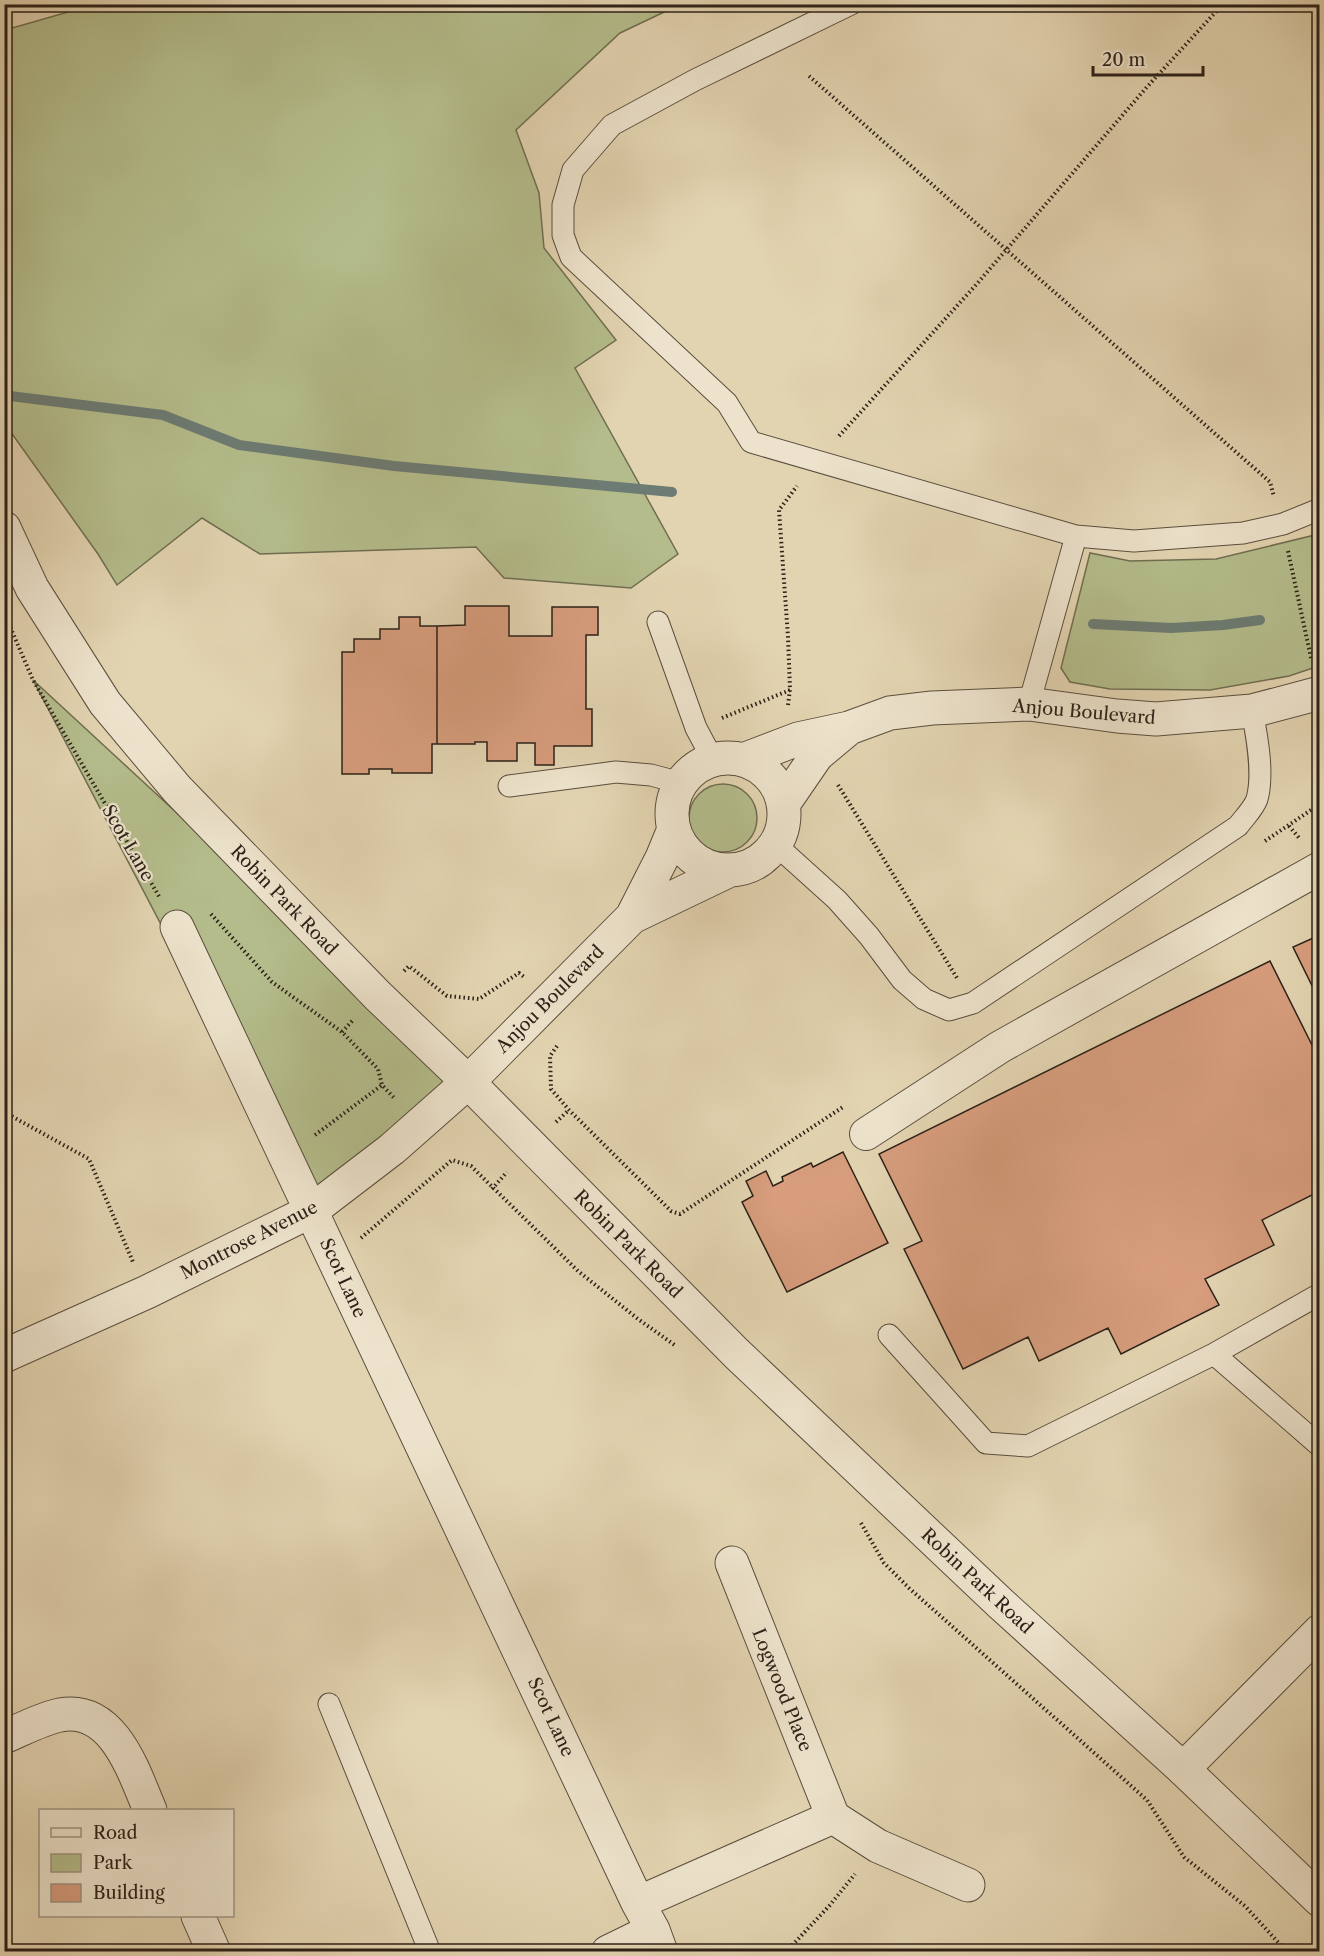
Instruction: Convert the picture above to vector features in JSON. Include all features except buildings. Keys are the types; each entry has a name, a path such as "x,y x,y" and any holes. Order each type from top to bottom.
{"street":[{"name":"Robin Park Road","path":"4,528 32,588 105,703 177,789 378,996 468,1082 736,1353 1000,1603 1183,1769 1320,1900"},
{"name":"Anjou Boulevard","path":"468,1082 632,917 674,829 672,814 674,798 681,783 695,769 728,760 807,747 890,713 932,708 1029,704 1117,716 1156,718 1252,711 1316,680"},
{"path":"784,803 807,747"},
{"path":"728,760 758,766 770,776 779,789 784,803 785,818 776,845"},
{"path":"674,829 680,843 694,858 713,869 728,870"},
{"name":"Anjou Boulevard","path":"632,917 728,870 746,868 763,859 776,845"},
{"path":"866,1134 1000,1047 1320,867"},
{"name":"Scot Lane","path":"177,927 651,1928"},
{"name":"Montrose Avenue","path":"4,1356 147,1292 311,1211 392,1149 468,1082"},
{"name":"Logwood Place","path":"732,1563 833,1817"},
{"path":"1183,1769 1320,1631"},
{"path":"4,1737 44,1719 63,1714 80,1716 99,1723 113,1734 124,1751 150,1809"},
{"path":"608,1952 833,1817 878,1846 968,1885"},
{"path":"198,1917 214,1952"}],"lane":[{"path":"851,4 695,80 612,125 573,170 563,205 563,236 571,257 727,403 751,442 1076,536 1134,541 1243,533 1283,524 1320,509"},
{"path":"1029,704 1076,536"},
{"path":"658,622 696,728 728,760"},
{"path":"776,845 837,900 869,936 902,980 924,999 949,1010 973,1003 1238,826 1256,800 1259,774 1257,738 1252,711"},
{"path":"509,786 616,772 651,775 681,783"},
{"path":"889,1335 986,1443 1028,1446 1214,1354 1320,1294"},
{"path":"1214,1354 1320,1446"},
{"path":"329,1704 430,1952"}],"path":[{"path":"973,1003 834,778 786,727 790,690 779,510 816,461 1223,4"},
{"path":"809,76 1270,482 1283,524 1307,647 1316,680"},
{"name":"Scot Lane","path":"4,615 33,680 177,927"},
{"path":"696,728 790,690"},
{"path":"177,927 212,914 273,982 342,1032 378,1069 382,1085 286,1157"},
{"path":"409,966 447,996 479,999 519,973"},
{"path":"560,1040 550,1056 551,1089 568,1110"},
{"path":"4,1112 89,1159 147,1292"},
{"path":"333,1256 353,1245 452,1161 471,1166 578,1271 638,1319 683,1351"},
{"path":"860,1521 884,1563 909,1588 1147,1800 1184,1857 1245,1906 1287,1952"},
{"path":"786,1952 830,1905 878,1846"}],"green space":[{"path":"96,4 679,5 620,33 516,130 539,193 544,248 616,340 575,368 678,554 631,588 504,578 476,547 260,554 202,518 117,585 98,554 5,424 5,30"},
{"path":"1319,534 1319,666 1289,676 1210,690 1110,689 1070,682 1061,668 1090,553 1130,561 1216,559"},
{"path":"33,680 468,1082 311,1211"},
{"path":"716,784 730,784 742,789 752,799 757,818 752,837 742,847 730,852 716,852 704,847 694,837 689,825 689,811 694,799 704,789"}],"waterway":[{"path":"10,396 163,415 239,445 394,466 672,492"},
{"path":"1093,624 1171,628 1260,620"}]}
